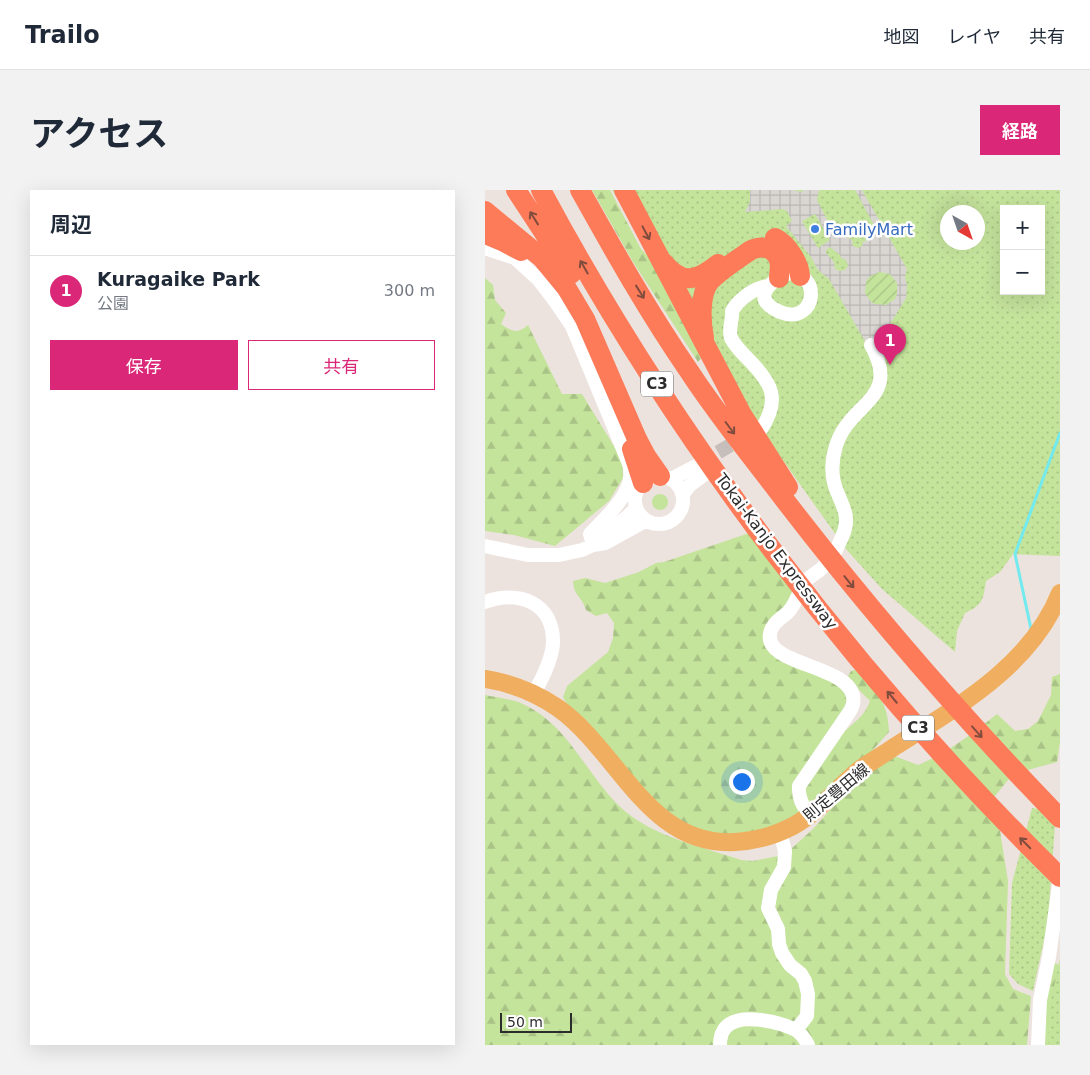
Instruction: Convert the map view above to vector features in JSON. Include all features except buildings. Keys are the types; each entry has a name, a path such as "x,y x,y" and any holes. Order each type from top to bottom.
{"highway":[{"path":"516,190 567,269 685,428"},
{"name":"Tokai-Kanjo Expressway","path":"541,190 600,294 685,428 787,568 855,654 959,774 1060,877"},
{"name":"C3","path":"580,190 614,251 688,370 818,545 887,630 937,687 995,752 1060,818"},
{"path":"624,190 713,363 741,413 783,476 818,545"},
{"path":"485,210 542,258 566,287 585,319 637,439 658,479"},
{"path":"485,234 516,247 527,256 546,275 565,300 583,335 637,460 658,479"},
{"path":"658,256 675,273 689,278 696,278 705,274 749,240 766,235 780,240 799,269 800,276"},
{"path":"713,363 705,345 702,325 704,294 710,281 758,246 769,248 775,253 780,263 773,282"},
{"path":"686,258 681,271 684,276 689,278"}],"main road":[{"name":"則定豊田線","path":"485,680 501,682 534,693 559,709 610,760 645,802 677,828 713,841 747,841 780,832 810,816 860,770 990,684 1018,655 1058,604"}],"street":[{"path":"485,248 515,258 538,279 561,309 572,326 630,466 630,478 627,488 607,517 591,534 593,545"},
{"path":"733,316 746,304 756,302 766,304 785,314 793,315 805,309 813,296 812,290 800,276 790,273 741,300 732,311 731,337 739,349 767,380 771,392 772,404 769,416 758,429"},
{"path":"766,304 765,297 773,282"},
{"path":"810,816 800,801 798,794 799,786 853,706 854,698 848,686 841,680 783,654 772,644 770,637 771,630 793,605 807,580 832,557 847,521 846,513 837,492 832,463 842,431 856,413 873,398 880,383 881,366 871,345"},
{"path":"658,479 680,488 683,494 682,509 673,520 659,525 645,521 639,515 636,508 635,494 658,479 701,470 683,494"},
{"path":"593,545 636,508"},
{"path":"485,546 528,555 545,556 570,553 605,543 645,521"},
{"path":"485,602 508,596 521,598 531,601 548,619 553,644 544,672 534,693"},
{"path":"780,832 785,851 784,867 771,890 768,908 778,929 782,953 790,966 801,974 805,981 807,1016 796,1030"},
{"path":"1038,1045 1041,1000 1060,877"},
{"path":"720,1045 722,1032 726,1026 730,1023 751,1019 761,1019 796,1030 804,1037 808,1045"}],"green space":[{"path":"592,190 610,190 641,249 651,259 702,357 698,362 633,262"},
{"path":"612,190 1060,190 1060,556 1013,554 1000,572 986,581 983,597 979,604 965,613 957,631 955,652 882,589 846,549 767,438"},
{"path":"881,271 893,276 898,288 893,300 881,305 869,300 864,288 869,276"},
{"path":"485,278 493,285 495,300 506,313 501,324 515,331 521,330 528,325 562,394 582,394 620,456 623,478 609,501 555,546 514,535 485,531"},
{"path":"660,494 668,502 660,510 652,502"},
{"path":"749,533 794,590 766,642 846,690 848,705 793,786 794,803 800,812 785,823 746,835 716,834 689,826 666,812 646,793 587,721 566,703 563,697 567,686 608,652 613,638 614,623 607,613 596,616 586,610 576,594 573,581 585,578 605,583 639,572 656,563 664,562"},
{"path":"858,669 880,697 886,712 889,732 871,752 807,804 804,792 813,772 836,741 868,707 870,701 848,676 851,671"},
{"path":"1060,674 1060,742 1057,762 1013,774 986,807 1000,831 1008,881 1005,974 1013,989 1031,996 1027,1045 811,1045 802,1030 810,1013 771,899 791,849 814,828 856,781 889,758 897,757 918,765 949,749 997,714 1015,731 1028,729 1038,721 1051,695 1052,677"},
{"path":"485,695 520,703 541,715 568,741 613,799 626,812 652,829 681,841 741,860 753,861 778,856 781,867 767,897 799,977 805,1008 795,1027 740,1016 717,1045 485,1045"},
{"path":"1032,808 1056,812 1048,922 1033,991 1018,984 1009,974 1012,883"},
{"path":"1060,959 1060,1045 1048,1045 1049,1010"},
{"path":"1052,962 1060,965 1060,1045 1044,1045 1045,1011"},
{"path":"747,1022 795,1033 805,1045 723,1045 726,1031"}],"shaded area":[{"path":"750,190 793,190 802,192 804,190 819,190 817,200 832,229 852,240 853,246 858,248 862,246 863,242 870,239 873,234 873,223 855,190 862,190 907,269 905,277 907,285 906,298 888,330 866,343 829,279 818,270 811,257 786,226 792,221 787,211 783,209 745,212 750,202","holes":["815,214 830,240 818,248 802,221","830,247 841,258 846,260 848,266 845,270 835,269 834,262 826,253 826,250","879,272 890,274 897,283 895,299 886,305 871,302 865,293 866,282 869,277"]}],"waterway":[{"path":"1031,629 1015,554 1060,433"}],"tunnel":[{"path":"700,463 746,436"}],"place":[{"name":"FamilyMart","path":"815,229"},
{"name":"Kuragaike Park","path":"890,365"}]}
